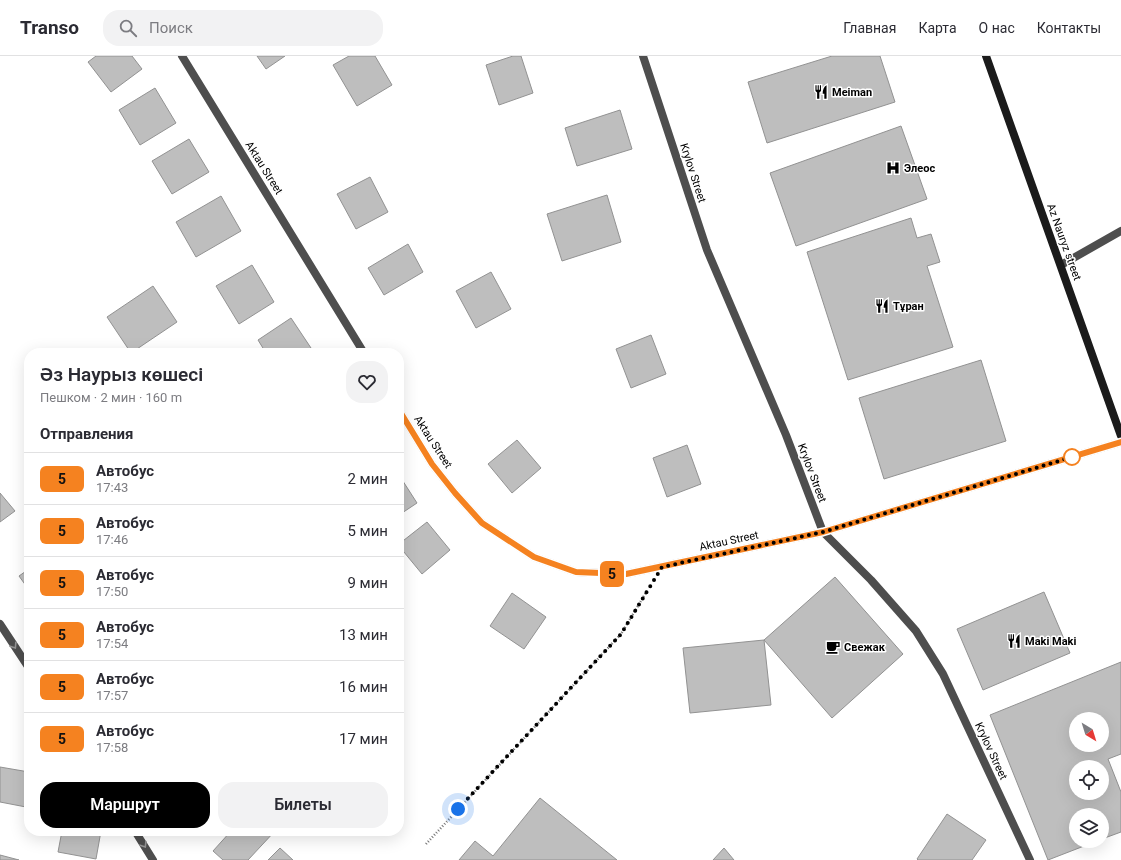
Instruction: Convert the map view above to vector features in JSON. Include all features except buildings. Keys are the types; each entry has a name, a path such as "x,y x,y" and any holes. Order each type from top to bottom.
{"main road":[{"name":"Az Nauryz street","path":"986,56 1121,436"}],"street":[{"name":"Aktau Street","path":"182,56 361,348"},
{"name":"Krylov Street","path":"643,56 707,250 786,435 823,532 871,580 916,631 924,643 943,674 1030,860"},
{"path":"1061,265 1121,231"},
{"name":"Aktau Street","path":"404,418 432,464 455,493 482,523 534,557 576,572 626,574 823,532 1121,442"},
{"path":"0,624 24,660"},
{"path":"138,836 153,860"}],"path":[{"path":"426,844 621,634 662,567"}],"bus line":[{"name":"5","path":"404,418 432,464 455,493 482,523 534,557 576,572 626,574 823,532 1121,442"}],"place":[{"name":"Meiman","path":"821,92"},
{"name":"Элеос","path":"893,168"},
{"name":"Тұран","path":"882,306"},
{"name":"Maki Maki","path":"1014,641"},
{"name":"Свежак","path":"833,647"}],"route":[{"path":"458,809 621,634 662,567 823,532 1072,457"}]}
